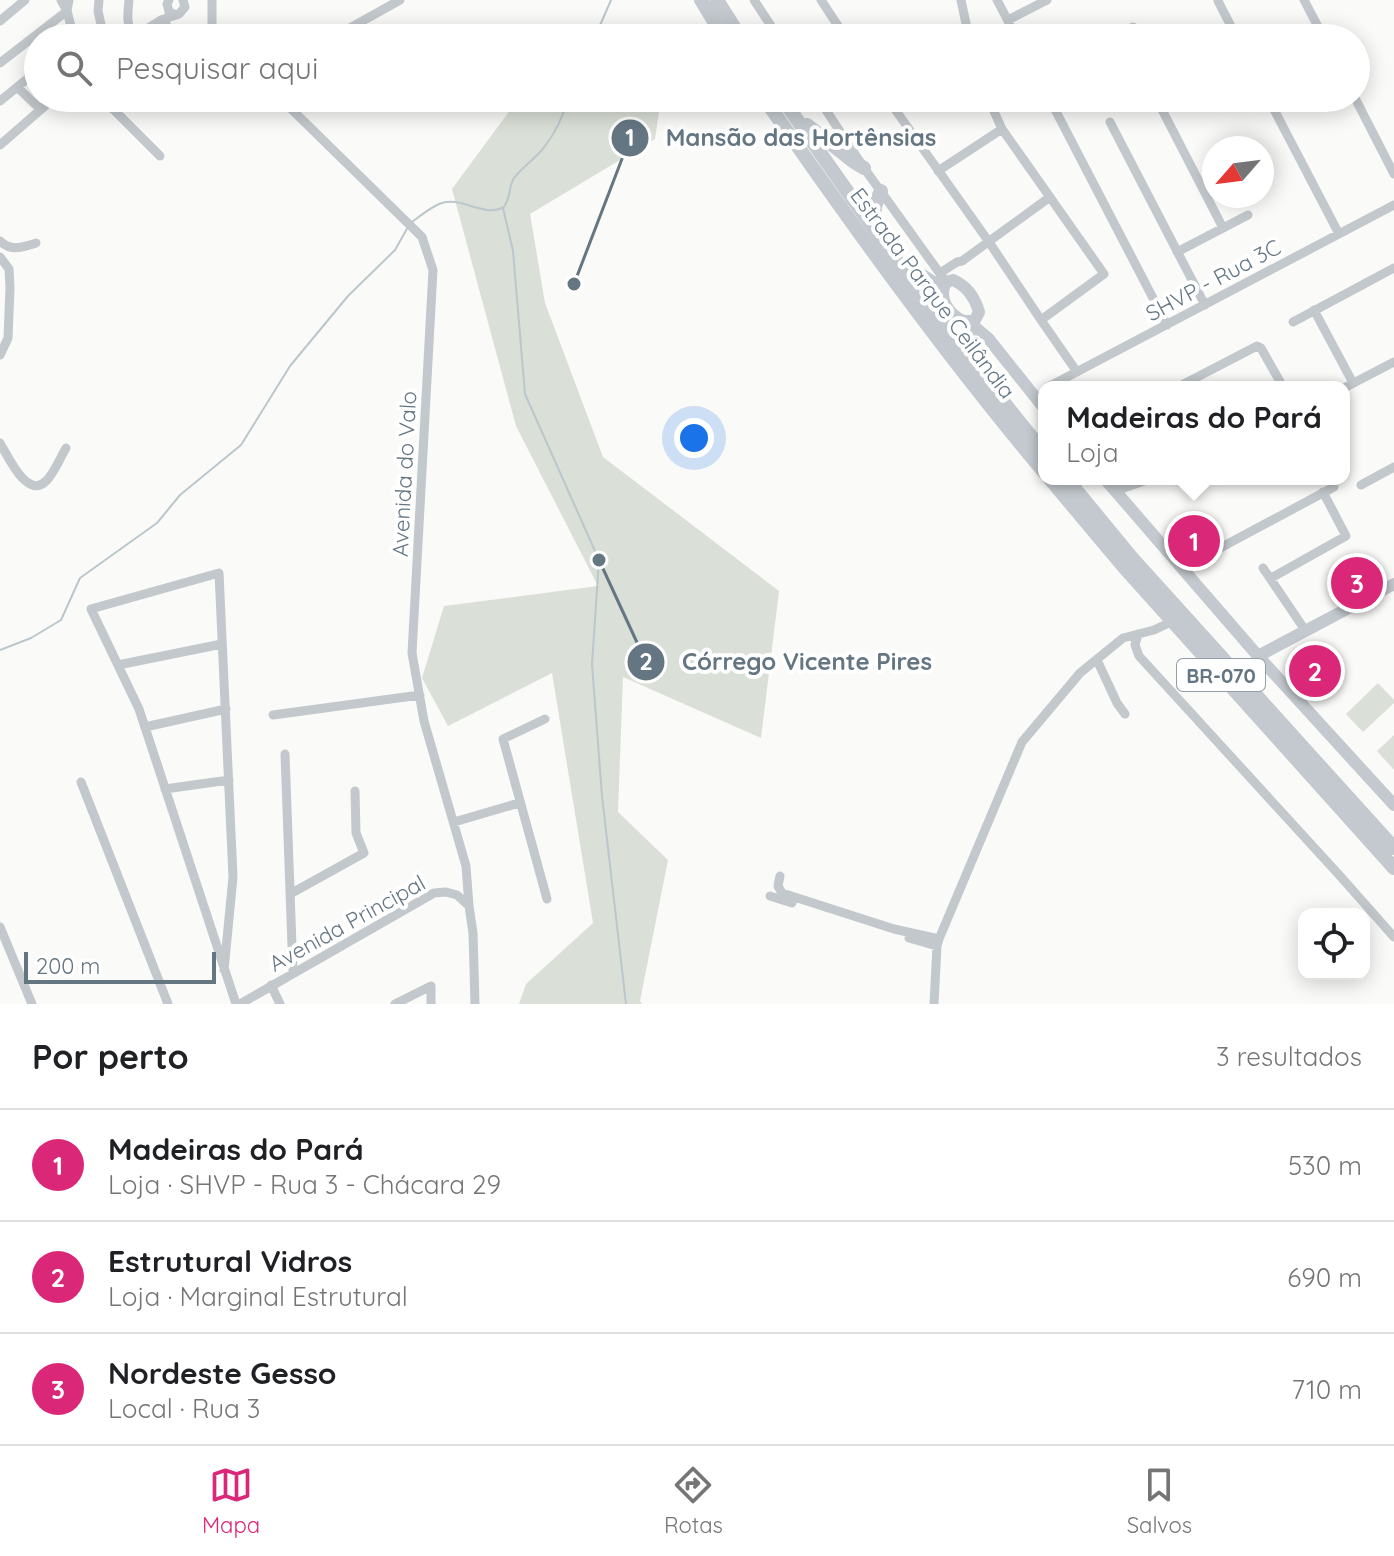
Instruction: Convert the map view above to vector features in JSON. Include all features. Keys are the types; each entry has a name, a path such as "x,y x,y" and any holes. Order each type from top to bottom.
{"highway":[{"path":"701,0 716,24"},
{"path":"717,0 732,24"},
{"name":"Estrada Parque Ceilândia","path":"774,112 971,384 1038,465"},
{"name":"Estrada Parque Ceilândia","path":"792,112 981,374 1038,445"},
{"path":"794,115 864,168"},
{"path":"881,191 874,206 875,223 890,251 933,283 943,279"},
{"path":"972,321 971,342 981,374"},
{"name":"BR-070","path":"1055,485 1394,868"},
{"name":"BR-070","path":"1072,485 1132,558 1394,848"}],"main road":[{"path":"972,321 978,307 971,294 958,282 943,279 943,295 956,318 972,321 1038,386"},
{"path":"1114,485 1181,569 1394,805"},
{"path":"1258,656 1394,584"}],"street":[{"path":"0,21 25,0"},
{"path":"61,0 70,24"},
{"path":"50,24 67,11 69,0"},
{"path":"99,0 101,24"},
{"path":"129,0 129,24"},
{"path":"212,0 212,24"},
{"path":"357,24 400,0"},
{"path":"754,0 770,24"},
{"path":"821,0 837,24"},
{"path":"961,0 966,24"},
{"path":"997,0 1010,24"},
{"path":"1008,20 1047,0"},
{"path":"1304,0 1317,24"},
{"path":"168,13 184,10 186,1"},
{"path":"1218,1 1230,24"},
{"path":"0,63 24,44"},
{"path":"6,93 24,80"},
{"path":"0,145 37,112"},
{"path":"116,112 160,156"},
{"name":"Avenida do Valo","path":"294,112 422,237 433,270 412,653 424,721 466,866 469,906"},
{"path":"827,112 943,279 960,267 962,261 1050,197"},
{"path":"897,112 1077,372"},
{"path":"994,112 1002,129 1104,274 1041,320"},
{"path":"1056,112 1167,325"},
{"path":"1163,112 1223,228"},
{"path":"1275,112 1339,234"},
{"path":"1362,112 1394,174"},
{"path":"1110,122 1205,305"},
{"path":"938,171 1002,129"},
{"name":"SHVP - Rua 3C","path":"1060,381 1394,205"},
{"path":"1177,252 1248,215"},
{"path":"0,241 5,246 19,248 36,243"},
{"path":"0,257 9,269 10,288 8,338 0,355"},
{"path":"1293,322 1394,268"},
{"path":"1314,310 1346,381"},
{"path":"1190,381 1257,346 1280,381"},
{"path":"1350,384 1394,362"},
{"path":"0,443 21,476 30,486 37,487 47,481 66,448"},
{"path":"1361,485 1394,467"},
{"path":"1120,489 1132,485"},
{"path":"1181,569 1334,487"},
{"path":"1271,578 1346,536 1323,492"},
{"path":"1263,568 1310,627"},
{"path":"224,970 233,877 219,573 91,609 139,709 224,970 238,1004"},
{"path":"934,1004 938,942 1022,742 1080,673 1123,638 1154,630 1173,621"},
{"path":"1138,634 1135,645 1139,656 1394,937"},
{"path":"118,665 222,644"},
{"path":"1097,660 1125,714"},
{"path":"273,715 420,695"},
{"path":"145,727 226,709"},
{"path":"545,719 503,739 547,899"},
{"path":"285,754 293,973"},
{"path":"165,789 229,780"},
{"path":"81,782 168,1004"},
{"path":"290,894 364,853 356,833 355,791"},
{"path":"454,822 519,803"},
{"path":"780,876 778,886 782,893 938,942"},
{"name":"Avenida Principal","path":"238,1004 434,893 457,895 469,906"},
{"path":"770,896 938,942"},
{"path":"469,906 475,1004"},
{"path":"0,927 32,1004"},
{"path":"0,960 12,955"},
{"path":"271,985 280,1004"},
{"path":"395,1004 431,986 431,1004"}],"shaded area":[{"path":"509,112 659,112 655,139 530,214 545,303 603,457 779,591 761,738 623,677 618,812 668,860 640,1001 642,1004 519,1004 526,984 593,923 552,673 448,726 422,678 444,606 598,586 516,426 452,189"},
{"path":"1378,683 1394,703 1363,732 1346,714"},
{"path":"1394,735 1394,770 1377,751"}],"waterway":[{"path":"600,24 611,0"},
{"path":"563,112 551,138 514,178 503,208 513,251 525,394 599,560 592,664 602,796 626,1004"},
{"path":"412,222 447,202 487,210 502,208"},
{"path":"0,650 31,638 61,620 80,578 157,523 180,495 241,445 290,366 348,296 395,250 408,227"}],"place":[{"name":"Mansão das Hortênsias","path":"574,284"},
{"name":"Madeiras do Pará","path":"1194,541"},
{"name":"Córrego Vicente Pires","path":"599,560"},
{"name":"Nordeste Gesso","path":"1357,583"},
{"name":"Estrutural Vidros","path":"1315,671"}]}
